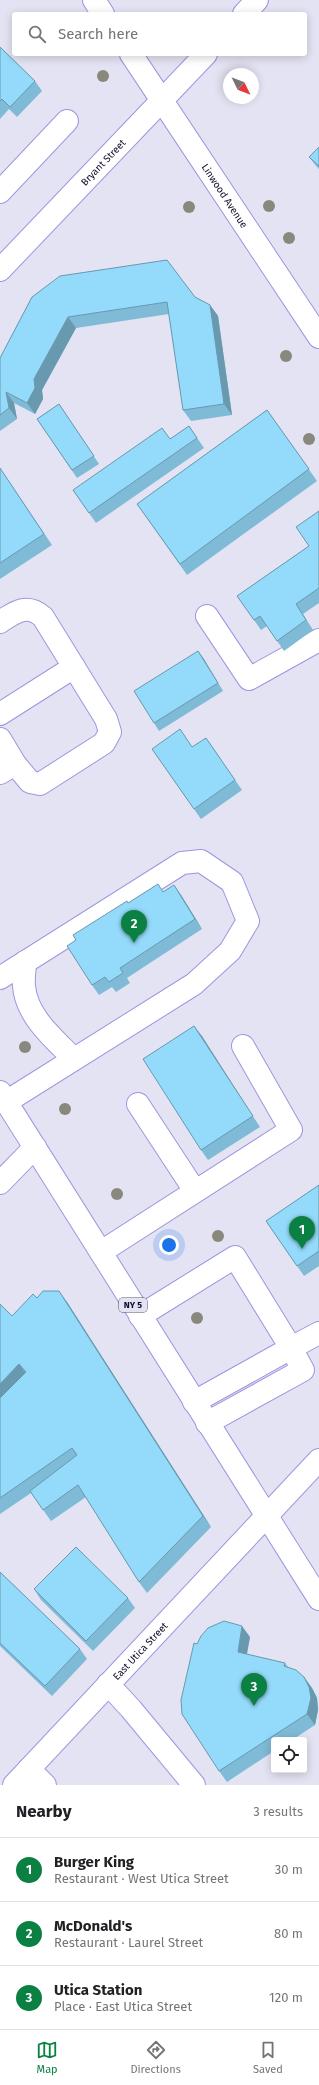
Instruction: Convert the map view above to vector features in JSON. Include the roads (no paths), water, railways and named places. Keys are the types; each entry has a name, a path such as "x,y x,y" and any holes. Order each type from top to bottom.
{"street":[{"path":"94,0 102,12"},
{"path":"246,12 257,0"},
{"name":"Linwood Avenue","path":"132,56 319,337"},
{"name":"Bryant Street","path":"4,258 204,56"},
{"path":"0,192 67,121"},
{"path":"0,622 18,610 25,608 38,612 43,617 109,725 109,737 104,742 40,784 30,782 7,768 0,739"},
{"path":"207,616 249,679 319,640"},
{"path":"0,714 74,667"},
{"path":"0,978 182,863 201,861 232,882 248,920 230,951 194,984 74,1059 3,1097"},
{"path":"25,962 24,987 28,1003 40,1024 74,1059"},
{"path":"100,1252 291,1130 243,1046"},
{"name":"NY 5","path":"3,1097 319,1599"},
{"path":"138,1104 195,1191"},
{"path":"0,1183 35,1147"},
{"path":"140,1316 235,1257 303,1370 207,1423"},
{"path":"194,1402 319,1333"},
{"name":"East Utica Street","path":"14,1785 319,1460"},
{"path":"108,1684 131,1708 194,1785"},
{"path":"29,1769 45,1785"}],"place":[{"name":"McDonald's","path":"134,943"},
{"name":"Burger King","path":"302,1249"},
{"name":"Utica Station","path":"254,1706"}]}
